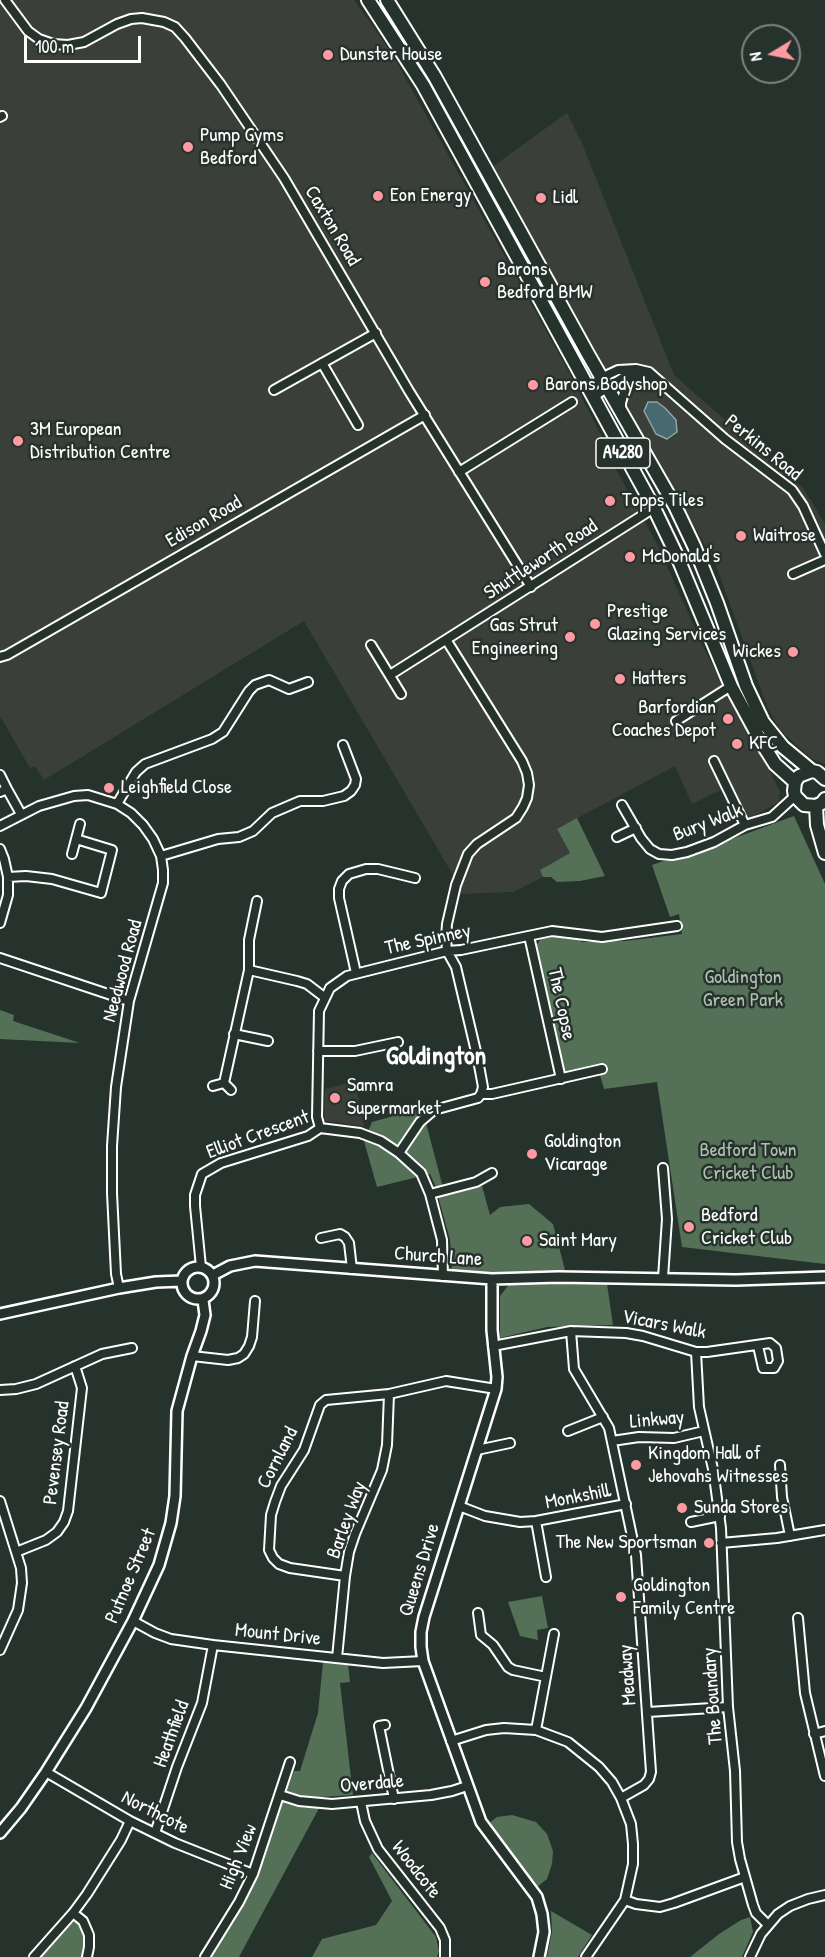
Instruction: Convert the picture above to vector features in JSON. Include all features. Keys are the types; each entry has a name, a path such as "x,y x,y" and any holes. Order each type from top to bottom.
{"main road":[{"name":"A4280","path":"368,0 423,85 654,508 678,556 732,687 763,745 775,764 795,783"},
{"name":"A4280","path":"387,0 435,77 604,383 675,506 694,546 746,686 763,722 783,747 812,771"},
{"path":"825,777 812,771 805,772 799,776 794,791 795,796 804,805 820,803 817,825 825,853"}],"street":[{"name":"Caxton Road","path":"5,0 28,31 39,39 53,44 68,45 84,42 131,19 153,19 175,27 221,85 278,169 424,415 531,587"},
{"path":"274,390 376,333"},
{"path":"322,363 358,425"},
{"name":"Perkins Road","path":"591,393 618,370 636,369 649,372 724,439 792,490 825,554"},
{"name":"Perkins Road","path":"604,383 635,375 661,382"},
{"path":"622,413 621,403 625,389 635,382 650,380"},
{"path":"459,472 572,402"},
{"name":"Edison Road","path":"0,657 18,649 424,415"},
{"name":"Shuttleworth Road","path":"390,675 654,508"},
{"path":"793,574 825,560"},
{"path":"447,641 522,761 529,785 524,807 516,818 477,844 468,854 463,863 447,924 447,951 456,967 478,1060 483,1087 481,1095"},
{"path":"372,645 401,694"},
{"path":"117,804 135,772 145,764 212,739 223,732 249,691 255,686 269,680 289,689 308,682"},
{"path":"676,721 732,687"},
{"path":"161,856 218,839 239,837 253,831 272,813 300,801 323,801 344,796 351,791 356,779 343,745"},
{"path":"714,760 745,825"},
{"path":"0,775 3,790 21,814"},
{"name":"Needwood Road","path":"0,826 21,814 55,800 88,795 117,804 131,813 153,838 161,856 163,870 160,898 129,1001 116,1087 112,1146 113,1226 119,1288"},
{"name":"Bury Walk","path":"622,805 650,849 659,854 672,855 714,842 745,825 772,817 795,796"},
{"path":"72,854 80,824"},
{"path":"617,837 636,828"},
{"path":"8,877 26,876 52,879 100,893 112,850 76,839"},
{"path":"0,849 8,877 8,895 0,923"},
{"path":"356,973 339,898 342,881 348,874 366,869 378,869 415,878"},
{"path":"224,1083 249,970 249,940 257,901"},
{"name":"The Spinney","path":"324,998 339,980 356,973 447,951 552,931 602,937 677,926"},
{"name":"The Copse","path":"529,936 561,1079"},
{"path":"0,958 129,1001"},
{"path":"249,970 307,984 324,998 319,1011 317,1117 320,1128"},
{"path":"234,1034 268,1041"},
{"path":"318,1051 356,1051 398,1042"},
{"path":"399,1153 420,1122 434,1110 478,1098 481,1095 602,1069"},
{"path":"213,1086 224,1083"},
{"path":"224,1083 231,1090"},
{"name":"Elliot Crescent","path":"201,1267 195,1195 202,1174 221,1163 308,1136 320,1128 360,1133 381,1141 399,1153 421,1173 430,1194 442,1240 444,1276"},
{"path":"663,1168 667,1219 663,1278"},
{"path":"430,1194 476,1182 492,1173"},
{"path":"321,1238 340,1234 345,1237 349,1242 352,1269"},
{"name":"Church Lane","path":"213,1275 230,1266 255,1261 492,1279 558,1277 736,1280 825,1277"},
{"path":"201,1267 213,1275 215,1284 211,1294 203,1300 195,1300 183,1290 182,1281 184,1274 191,1268 201,1267"},
{"name":"Queens Drive","path":"492,1279 496,1389 424,1617 421,1632 423,1661 481,1822 537,1897 544,1932 540,1957"},
{"path":"0,1314 119,1288 156,1282 182,1281"},
{"name":"Putnoe Street","path":"0,1833 46,1772 92,1697 133,1621 159,1565 171,1523 175,1496 177,1411 205,1315 203,1300"},
{"path":"192,1356 228,1360 244,1354 252,1337 255,1301"},
{"name":"Vicars Walk","path":"493,1346 571,1331 626,1333 696,1352 758,1346"},
{"name":"Meadway","path":"571,1331 574,1369 609,1428 636,1555 651,1764 649,1779 634,1791 621,1797"},
{"name":"Pevensey Road","path":"0,1390 36,1384 102,1354 132,1348"},
{"name":"The Boundary","path":"696,1352 699,1407 713,1469 720,1516 728,1707 735,1771 737,1842 756,1913 768,1925"},
{"name":"Pevensey Road","path":"16,1552 46,1540 57,1532 68,1511 82,1388 75,1366"},
{"name":"Cornland","path":"345,1576 290,1568 279,1564 269,1550 271,1515 281,1486 304,1450 320,1405 326,1400 389,1394 446,1381 496,1389"},
{"name":"Barley Way","path":"337,1658 345,1576 355,1534 382,1470 388,1434 389,1394"},
{"path":"568,1431 603,1417"},
{"name":"Linkway","path":"612,1441 639,1437 674,1438 704,1431"},
{"path":"477,1450 510,1443"},
{"path":"780,1465 782,1497 790,1536"},
{"path":"0,1501 21,1568 21,1596 14,1619 0,1650"},
{"name":"Monkshill","path":"459,1506 506,1521 536,1521 626,1504"},
{"path":"691,1522 720,1516"},
{"name":"Monkshill","path":"536,1521 546,1578"},
{"path":"721,1543 825,1530"},
{"path":"478,1613 481,1635 493,1645 508,1667 546,1677"},
{"path":"798,1618 805,1693 825,1776"},
{"name":"Mount Drive","path":"133,1621 155,1634 171,1639 213,1645 383,1663 423,1661"},
{"path":"536,1730 554,1634"},
{"name":"Heathfield","path":"155,1833 202,1703 213,1645"},
{"path":"648,1712 728,1707"},
{"path":"385,1725 379,1726 394,1799"},
{"path":"451,1741 486,1730 504,1728 536,1730 568,1742 584,1754 599,1767 621,1797 630,1824 633,1844 630,1884 625,1900 586,1957"},
{"path":"814,1734 825,1731"},
{"name":"High View","path":"205,1957 239,1902 253,1874 290,1762"},
{"name":"Northcote","path":"46,1772 130,1821 175,1843 253,1874"},
{"name":"Overdale","path":"280,1795 299,1801 332,1804 431,1796 467,1786"},
{"name":"Woodcote","path":"361,1802 365,1821 378,1849 440,1928 445,1940 445,1957"},
{"path":"34,1957 74,1913 102,1872 130,1821"},
{"path":"625,1900 660,1907 745,1877"},
{"path":"750,1957 754,1945 778,1914 790,1906 825,1895"},
{"path":"74,1913 83,1921 88,1935 87,1957"}],"shaded area":[{"path":"0,0 354,0 391,52 564,363 604,441 610,460 657,544 707,655 769,769 780,792 779,802 741,823 723,789 692,804 675,766 557,829 570,853 540,870 543,877 513,892 460,894 453,875 304,621 44,780 35,766 30,768 0,716"},
{"path":"567,113 582,143 674,375 804,489 825,524 825,764 812,759 780,730 768,709 715,563 492,167"},
{"path":"355,1081 364,1126 324,1121 325,1089"}],"green space":[{"name":"Goldington Green Park","path":"794,816 825,884 825,1264 682,1247 657,1082 604,1089 600,1075 558,1084 563,1064 536,946 542,937 575,937 582,942 625,941 682,934 679,914 670,917 652,865"},
{"path":"577,818 605,876 580,881 557,882 551,877 543,877 540,870 570,853 557,829"},
{"path":"0,1010 14,1015 13,1021 80,1043 0,1039"},
{"path":"422,1108 445,1195 482,1186 490,1215 500,1207 529,1204 553,1224 565,1270 452,1272 450,1240 430,1174 377,1187 364,1141 372,1122"},
{"path":"510,1283 607,1284 613,1325 547,1327 500,1338 500,1296"},
{"path":"542,1596 548,1628 537,1630 538,1640 520,1636 508,1602"},
{"path":"323,1662 348,1664 350,1682 340,1683 353,1795 321,1797 318,1810 239,1957 211,1957 254,1879 294,1771 300,1771 318,1713"},
{"path":"512,1815 536,1822 547,1834 553,1851 547,1879 536,1888 488,1824 497,1817"},
{"path":"372,1853 436,1937 439,1951 437,1957 312,1957 322,1939 376,1925 392,1901 369,1857"},
{"path":"551,1911 592,1935 578,1957 547,1957 552,1932"},
{"path":"750,1917 753,1932 742,1957 690,1957 719,1934"},
{"path":"68,1923 81,1924 86,1934 83,1957 37,1957"}],"water":[{"path":"648,402 657,402 665,408 676,420 677,432 667,439 656,434 644,411"}],"place":[{"name":"Dunster House","path":"328,55"},
{"name":"Pump Gyms Bedford","path":"188,147"},
{"name":"Eon Energy","path":"378,196"},
{"name":"Lidl","path":"541,198"},
{"name":"Barons Bedford BMW","path":"485,282"},
{"name":"Barons Bodyshop","path":"533,385"},
{"name":"3M European Distribution Centre","path":"18,441"},
{"name":"Topps Tiles","path":"610,501"},
{"name":"Waitrose","path":"741,536"},
{"name":"McDonald's","path":"630,557"},
{"name":"Prestige Glazing Services","path":"595,624"},
{"name":"Gas Strut Engineering","path":"570,637"},
{"name":"Wickes","path":"793,652"},
{"name":"Hatters","path":"620,679"},
{"name":"Barfordian Coaches Depot","path":"728,719"},
{"name":"KFC","path":"737,744"},
{"name":"Leighfield Close","path":"109,788"},
{"name":"Samra Supermarket","path":"335,1098"},
{"name":"Goldington Vicarage","path":"532,1154"},
{"name":"Bedford Cricket Club","path":"689,1227"},
{"name":"Saint Mary","path":"527,1241"},
{"name":"Kingdom Hall of Jehovahs Witnesses","path":"636,1465"},
{"name":"Sunda Stores","path":"682,1508"},
{"name":"The New Sportsman","path":"709,1543"},
{"name":"Goldington Family Centre","path":"621,1597"}],"district":[{"name":"Goldington","path":"436,1057"}],"park label":[{"name":"Bedford Town Cricket Club","path":"748,1162"}]}
